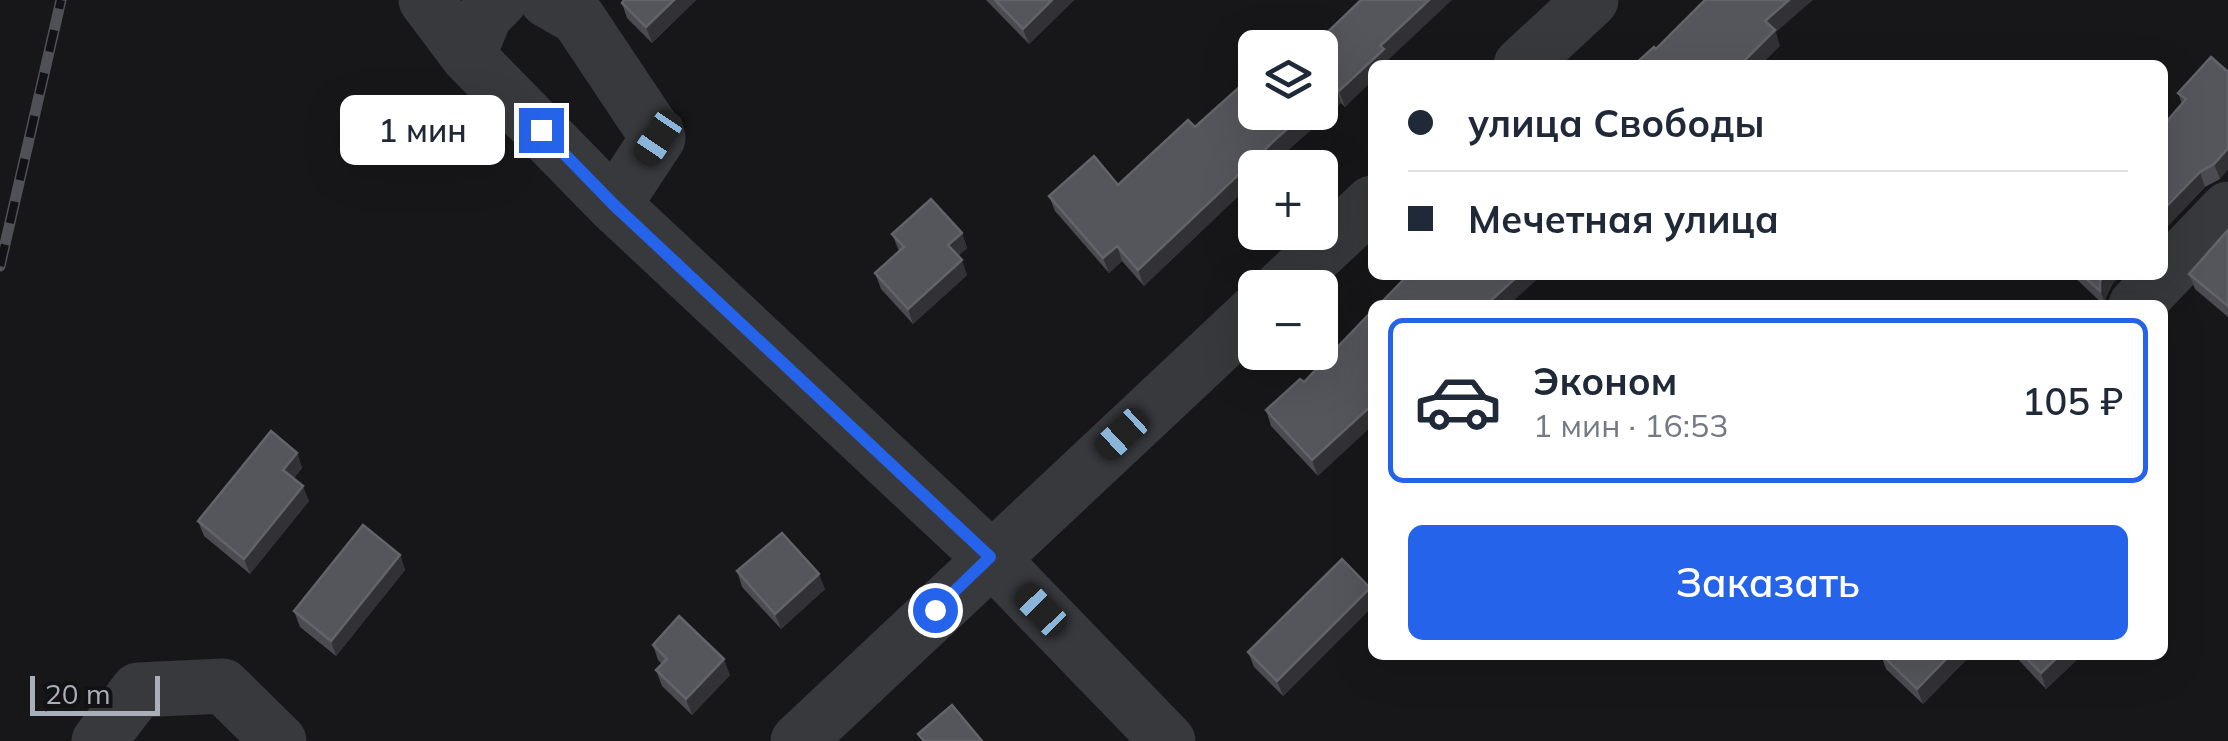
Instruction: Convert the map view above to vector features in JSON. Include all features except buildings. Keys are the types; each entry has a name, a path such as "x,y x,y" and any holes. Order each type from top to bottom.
{"street":[{"path":"426,0 468,56 614,205 990,557 1168,741"},
{"path":"468,56 485,15 500,0"},
{"path":"547,0 578,18 658,138 614,205"},
{"path":"1526,60 1591,0"},
{"path":"1300,270 1368,206"},
{"path":"2168,272 2228,210"},
{"path":"2141,300 2160,280"},
{"path":"798,741 1238,328"},
{"path":"98,741 138,690 223,686 279,741"}],"railway":[{"path":"0,266 61,0"}],"route":[{"path":"541,130 614,205 990,557 935,610"}]}
